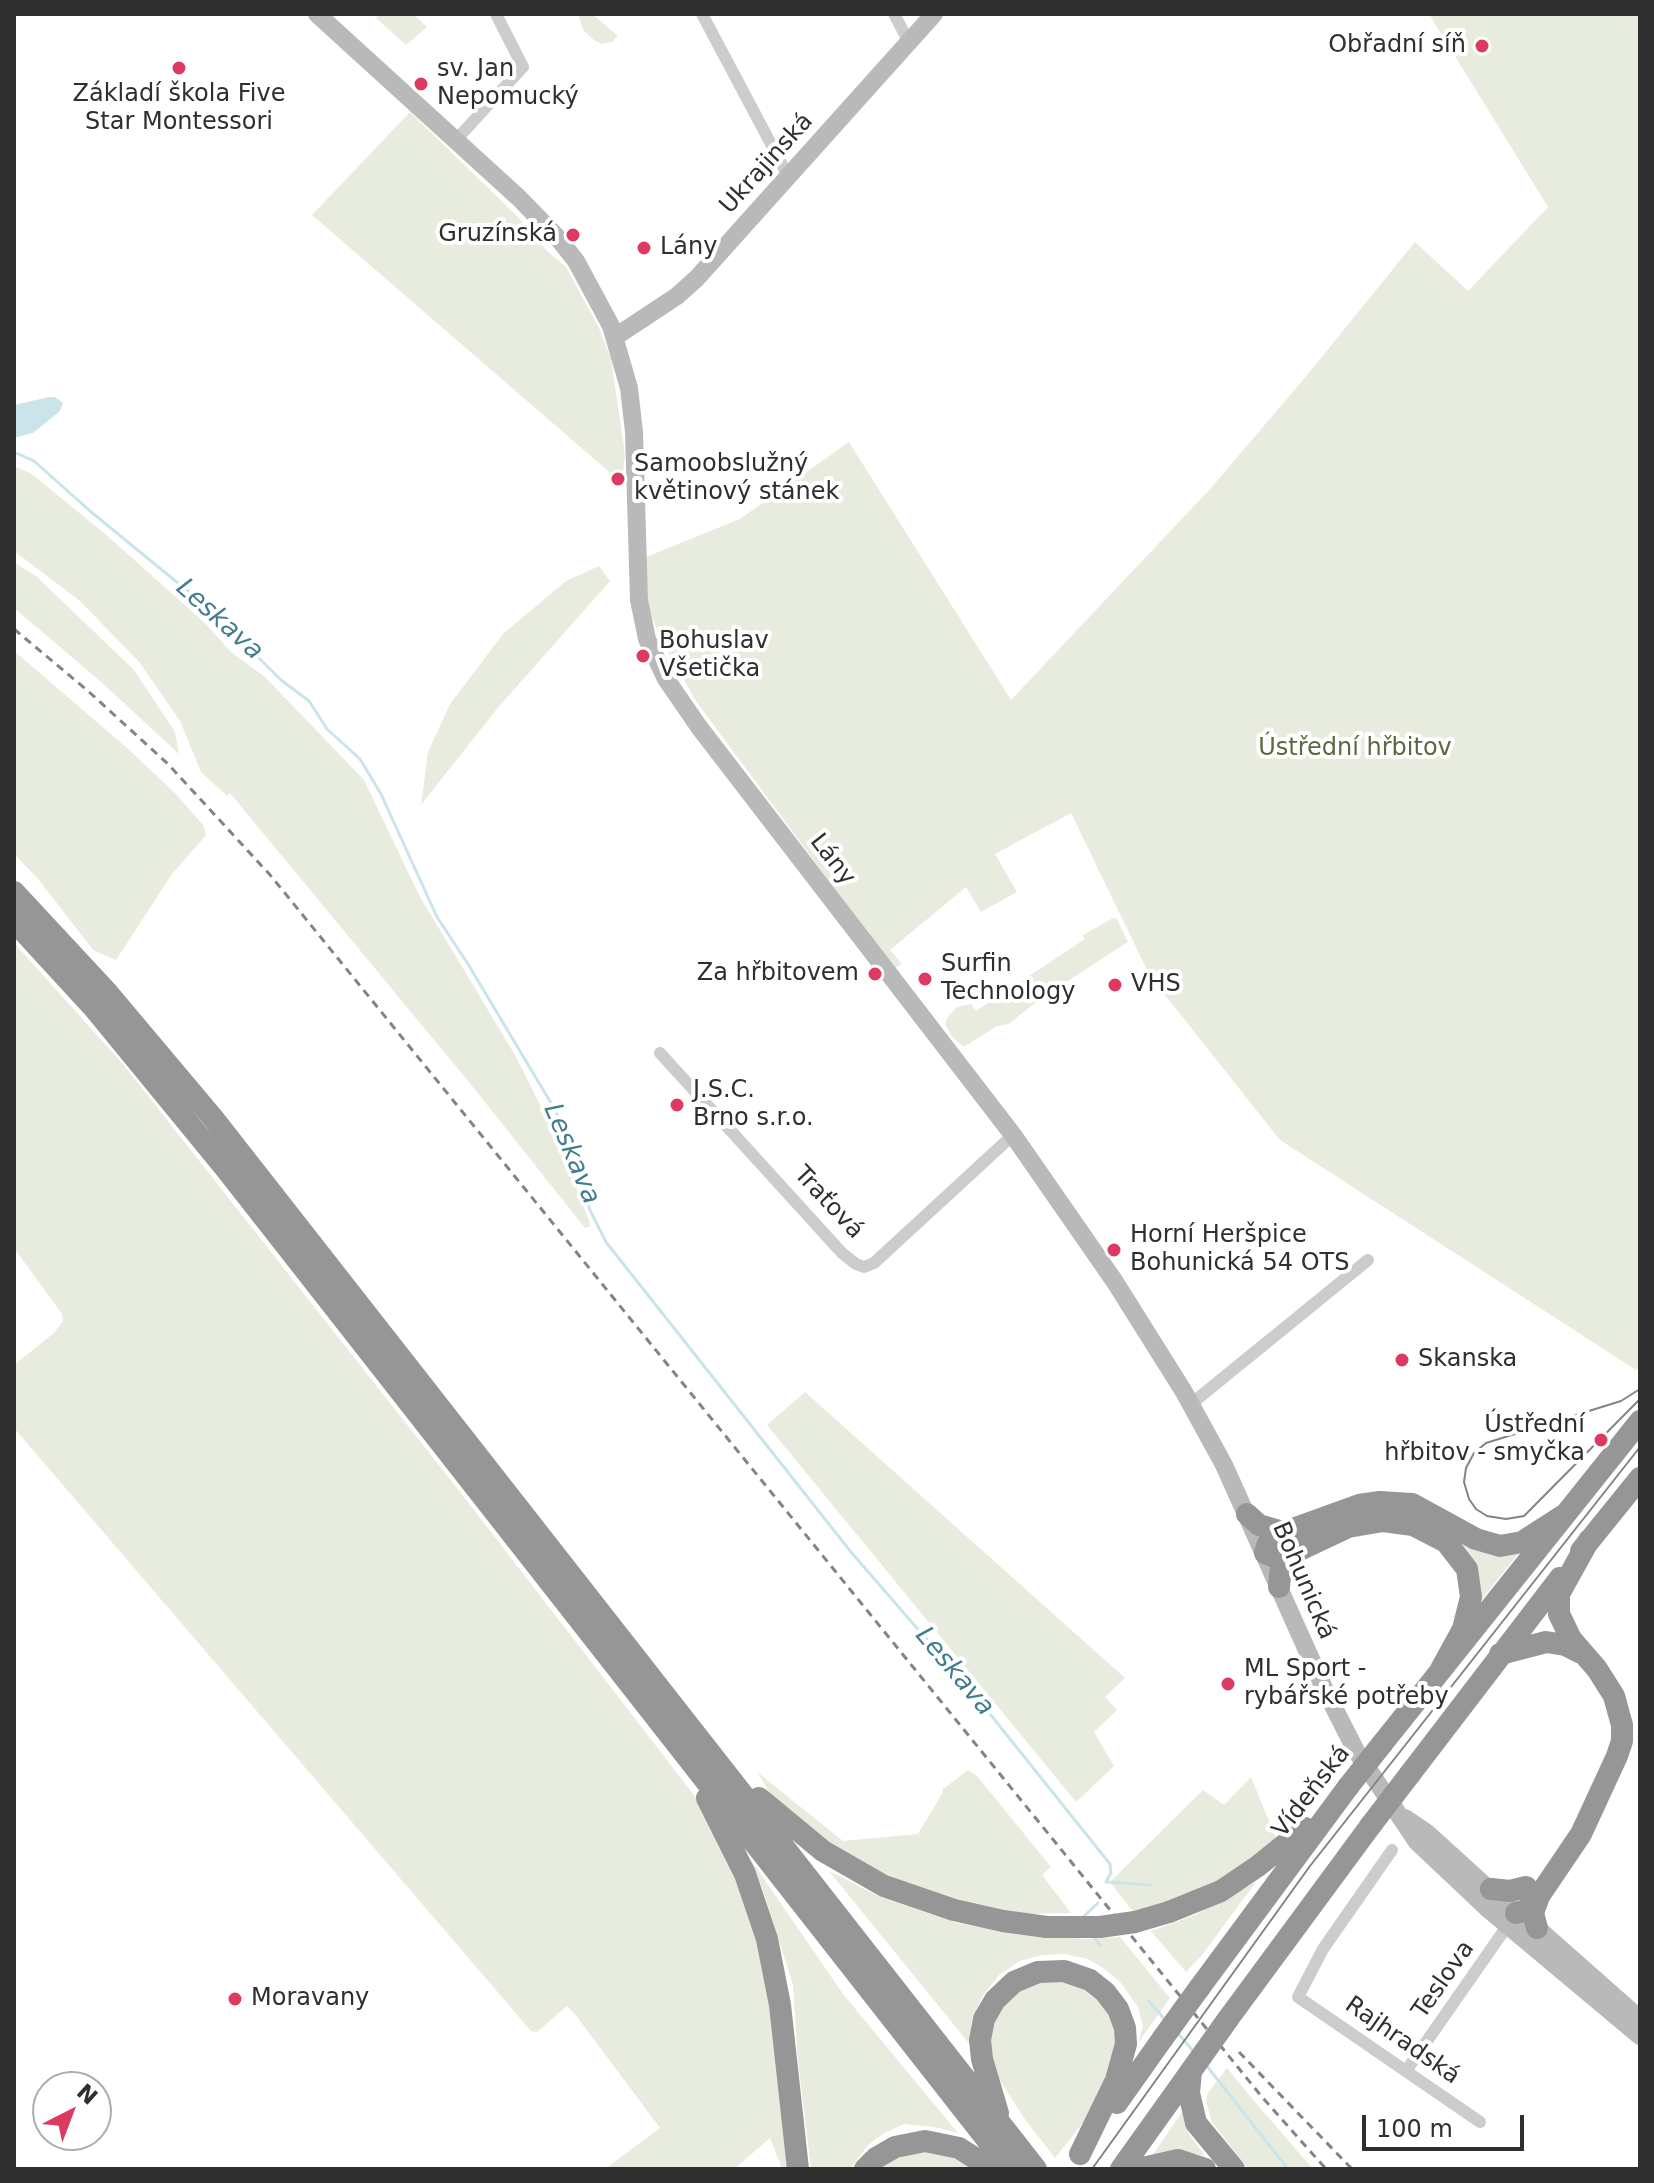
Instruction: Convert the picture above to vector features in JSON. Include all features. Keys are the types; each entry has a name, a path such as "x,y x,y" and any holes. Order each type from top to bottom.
{"highway":[{"path":"14,892 107,992 213,1118 693,1747 1010,2169"},
{"path":"14,921 94,1008 217,1158 1036,2169"},
{"name":"Vídeňská","path":"1075,2162 1343,1793 1640,1421"},
{"path":"1121,2169 1371,1825 1500,1654 1640,1478"},
{"path":"1265,1553 1275,1557 1288,1542 1359,1505 1402,1502 1433,1513 1476,1539 1505,1546 1531,1538 1564,1515"},
{"path":"1247,1514 1288,1542 1383,1521 1413,1525 1446,1542 1467,1569 1471,1597 1463,1629 1441,1669"},
{"path":"1512,1918 1519,1899 1532,1891 1611,1770 1622,1741 1620,1714 1604,1678 1563,1627 1558,1600 1564,1583 1589,1540"},
{"path":"1279,1587 1288,1542"},
{"path":"1500,1654 1546,1642 1565,1645 1582,1654"},
{"path":"693,1747 800,1834 861,1875 931,1905 1047,1927 1118,1925 1169,1912 1221,1891 1258,1866 1343,1793"},
{"path":"693,1747 745,1874 767,1939 780,2005 798,2169"},
{"path":"1491,1889 1532,1891"},
{"path":"1532,1891 1537,1928"},
{"path":"1002,2126 980,2049 986,2013 1003,1990 1026,1975 1050,1970 1083,1976 1097,1985 1118,2009 1125,2028 1126,2044 1116,2080 1075,2162"},
{"path":"1191,2071 1189,2093 1196,2123 1234,2169"},
{"path":"865,2169 895,2147 925,2141 959,2148 992,2169"},
{"path":"1138,2169 1178,2160 1205,2169"}],"street":[{"name":"Lány","path":"317,14 519,198 563,244 593,290 615,337 629,388 633,419 639,600 647,639 657,662 699,727 1064,1205"},
{"path":"456,140 523,67 496,14"},
{"path":"702,14 788,176"},
{"path":"894,14 909,42"},
{"name":"Ukrajinská","path":"615,337 667,303 697,278 934,14"},
{"name":"Traťová","path":"660,1053 842,1253 864,1267 874,1263 1013,1135"},
{"name":"Bohunická","path":"1064,1205 1191,1404 1247,1514 1323,1686 1356,1751 1425,1851 1487,1908 1537,1928 1640,2019"},
{"path":"1191,1404 1368,1260"},
{"name":"Bohunická","path":"1400,1814 1427,1833 1491,1889 1512,1918 1640,2036"},
{"name":"Rajhradská","path":"1392,1850 1323,1949 1298,1997 1480,2122"},
{"name":"Teslova","path":"1406,2071 1512,1918"}],"green space":[{"path":"380,14 413,14 427,27 406,45 376,18"},
{"path":"578,14 592,14 618,36 612,42 601,44 583,30"},
{"name":"Ústřední hřbitov","path":"1429,14 1640,14 1640,1366 1636,1370 1280,1140 1150,976 1071,813 995,854 1017,892 981,912 966,887 890,950 902,964 894,969 696,701 661,640 648,606 646,557 740,519 849,442 1011,700 1210,489 1415,242 1468,291 1548,207"},
{"path":"410,112 566,267 599,328 611,359 625,454 622,483 312,215"},
{"path":"14,466 32,474 104,533 205,623 231,652 265,677 364,780 419,895 515,1055 561,1146 591,1226 585,1228 230,793 227,796 201,772 180,721 140,663 80,601 14,551"},
{"path":"14,562 37,577 134,670 175,732 179,754 14,608"},
{"path":"599,566 610,581 496,710 421,805 428,752 450,704 503,634 566,581"},
{"path":"14,651 127,748 176,794 203,825 206,835 172,874 116,960 93,950 39,880 14,854"},
{"path":"1113,918 1117,919 1128,942 1041,998 1009,1024 997,1026 964,1047 952,1037 945,1024 957,1007 971,1004 976,1011 1085,939 1083,935"},
{"path":"14,943 123,1064 697,1799 742,1885 767,1968 791,2169 782,2169 770,2138 734,2169 605,2169 660,2128 574,2013 567,2006 537,2032 531,2031 14,1428 14,1365 54,1333 63,1321 62,1314 14,1248"},
{"path":"805,1392 1125,1678 1105,1697 1117,1710 1094,1732 1114,1766 1076,1802 767,1425"},
{"path":"1373,1512 1519,1553 1481,1600 1472,1568"},
{"path":"968,1770 977,1776 1051,1867 1042,1875 1071,1913 1031,1914 977,1906 901,1884 833,1847 778,1806 757,1772 843,1841 918,1834 942,1790"},
{"path":"1251,1777 1278,1843 1221,1882 1135,1914 1110,1882 1203,1790 1224,1805"},
{"path":"749,1857 843,1994 958,2133 904,2124 868,2145 850,2169 811,2169 798,2061 793,1985 764,1893"},
{"path":"829,1871 880,1897 957,1923 1024,1935 1087,1939 1120,1937 1170,1998 1138,2043 1143,2026 1138,2007 1121,1983 1088,1959 1064,1954 1042,1955 1020,1961 999,1975 983,1995 971,2023 972,2047"},
{"path":"1256,1882 1186,1972 1151,1931 1195,1915"},
{"path":"1033,1976 1091,1986 1121,2028 1100,2101 1055,2158 1024,2118 996,2074 991,2059 989,2026 995,2010"},
{"path":"1227,2068 1313,2169 1248,2169 1212,2122 1206,2101 1208,2093"},
{"path":"1182,2112 1189,2134 1205,2156 1178,2151 1152,2156"},
{"path":"917,2149 957,2159 975,2169 875,2169 888,2159"}],"water":[{"path":"49,397 63,403 60,411 33,433 14,438 14,405"}],"waterway":[{"name":"Leskava","path":"14,452 34,461 212,611 281,680 309,701 327,729 360,759 381,794 437,917 554,1108 566,1132 590,1210 606,1242 851,1552 974,1694 1110,1864 1111,1873 1106,1882 1151,1885"},
{"name":"Leskava","path":"1083,1917 1098,1903"},
{"name":"Leskava","path":"1093,1936 1101,1946"},
{"name":"Leskava","path":"1149,2001 1166,2021"},
{"name":"Leskava","path":"1177,2032 1193,2051"},
{"name":"Leskava","path":"1206,2065 1288,2169"}],"tram line":[{"path":"1640,1389 1621,1401 1486,1443 1474,1453 1466,1468 1464,1482 1469,1499 1476,1509 1487,1516 1506,1519 1524,1516 1640,1399"},
{"path":"1092,2169 1310,1866 1640,1447"}],"railway":[{"path":"14,629 168,764 271,876 1262,2097 1326,2169"},
{"path":"1239,2052 1352,2169"}],"place":[{"name":"Obřadní síň","path":"1482,46"},
{"name":"Základí škola Five Star Montessori","path":"179,68"},
{"name":"sv. Jan Nepomucký","path":"421,84"},
{"name":"Gruzínská","path":"573,235"},
{"name":"Lány","path":"644,248"},
{"name":"Samoobslužný květinový stánek","path":"618,479"},
{"name":"Bohuslav Všetička","path":"643,656"},
{"name":"Za hřbitovem","path":"875,974"},
{"name":"Surfin Technology","path":"925,979"},
{"name":"VHS","path":"1115,985"},
{"name":"J.S.C. Brno s.r.o.","path":"677,1105"},
{"name":"Horní Heršpice Bohunická 54 OTS","path":"1114,1250"},
{"name":"Skanska","path":"1402,1360"},
{"name":"Ústřední hřbitov - smyčka","path":"1601,1440"},
{"name":"ML Sport - rybářské potřeby","path":"1228,1684"},
{"name":"Moravany","path":"235,1999"}]}
